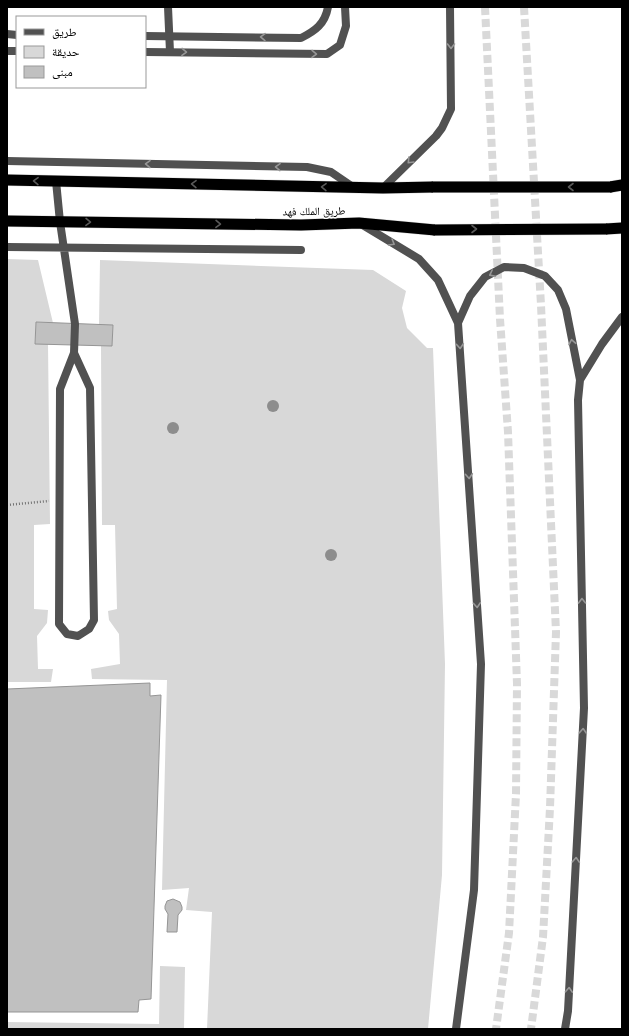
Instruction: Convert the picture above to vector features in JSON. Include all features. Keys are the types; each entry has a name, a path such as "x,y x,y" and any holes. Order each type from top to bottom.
{"highway":[{"name":"طريق الملك فهد","path":"7,180 354,188 610,187 622,185"},
{"name":"طريق الملك فهد","path":"7,221 301,225 359,223 434,230 622,228"}],"street":[{"path":"168,7 170,52"},
{"path":"146,36 301,38 312,32 322,23 328,7"},
{"path":"146,52 327,54 340,45 346,26 345,7"},
{"path":"383,188 436,136 442,128 451,109 450,7"},
{"path":"7,161 307,167 331,172 354,188"},
{"path":"56,181 60,222 75,324 74,353 60,388 59,624 67,634 78,636 88,629 94,620 90,388 74,353"},
{"path":"359,223 419,259 438,280 458,323 481,664 474,890 456,1029"},
{"path":"7,247 301,250"},
{"path":"458,323 470,296 485,277 504,267 524,268 545,276 558,290 566,309 580,380 578,400 584,708 568,1011 565,1029"},
{"path":"580,380 602,344 622,317"}],"path":[{"path":"7,505 59,500"}],"green space":[{"path":"7,259 38,260 53,323 36,322 35,344 48,344 50,524 34,525 34,609 48,610 47,623 37,636 38,669 53,669 51,682 7,682"},
{"path":"100,260 373,270 406,291 402,308 407,328 427,348 433,348 445,664 442,875 428,1029 207,1029 212,912 186,910 189,888 162,890 167,680 92,679 91,669 120,664 119,634 109,620 108,611 117,609 115,525 102,525 101,346 112,346 113,325 99,325"},
{"path":"160,966 185,967 184,1029 7,1029 7,1022 159,1024"}],"building":[{"path":"36,322 113,325 112,346 35,344"},
{"path":"150,683 150,696 161,695 151,999 139,1000 138,1012 7,1012 7,689"},
{"path":"173,899 180,902 182,910 178,915 177,932 167,932 168,914 165,906 167,901"}],"tunnel":[{"path":"485,7 500,319 508,432 517,684 516,794 509,933 496,1029"},
{"path":"524,7 541,305 556,632 550,808 543,937 531,1029"}]}
